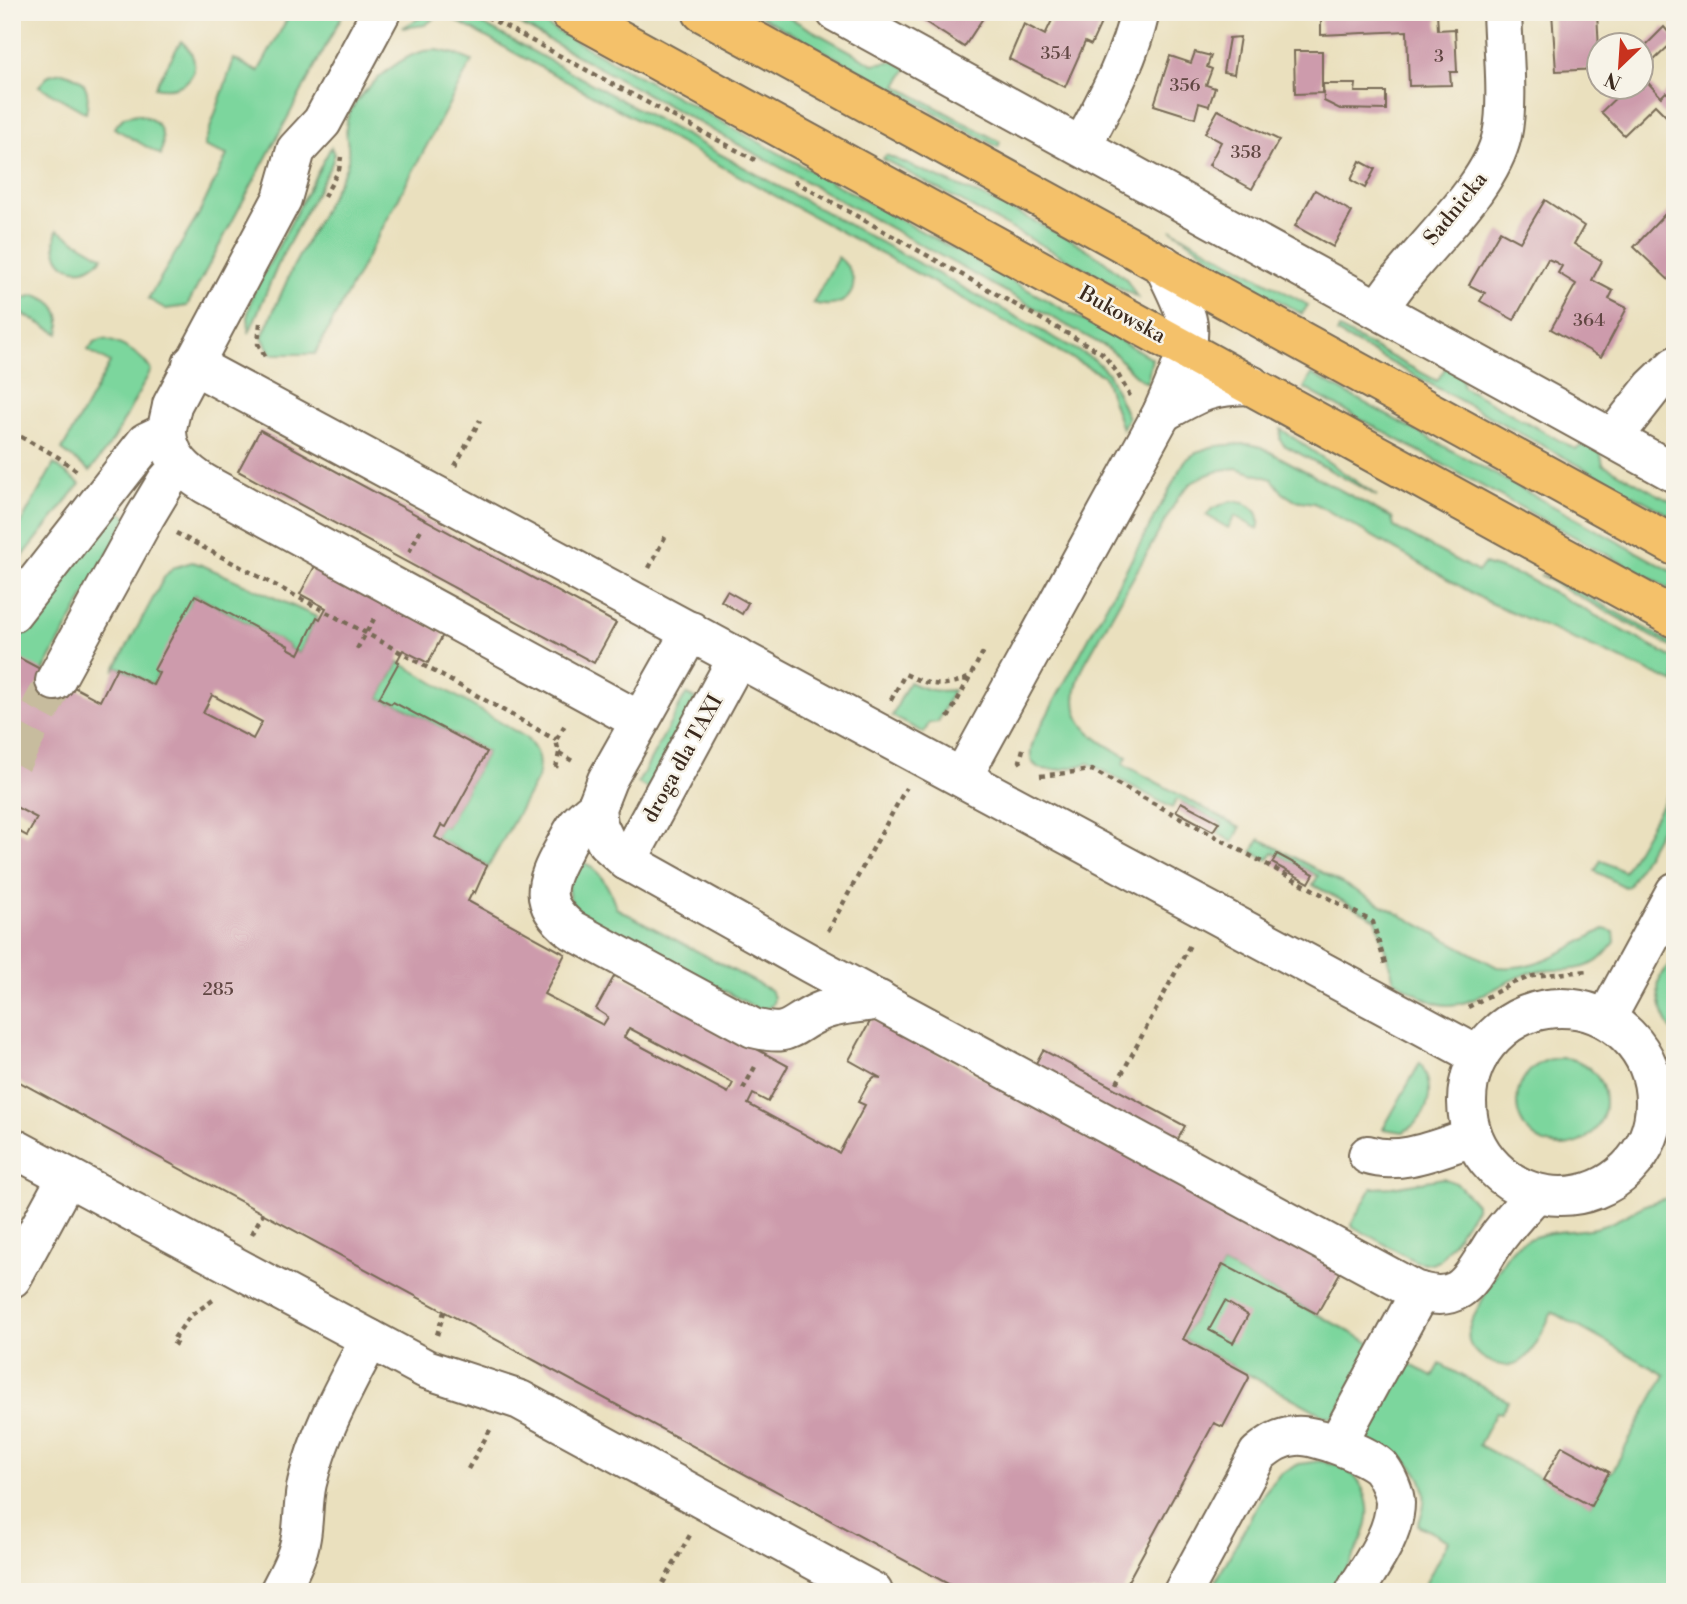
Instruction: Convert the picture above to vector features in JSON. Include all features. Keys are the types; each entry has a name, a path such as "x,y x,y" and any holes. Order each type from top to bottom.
{"main road":[{"name":"Bukowska","path":"569,12 1675,618"},
{"path":"702,12 1675,546"}],"street":[{"path":"55,681 166,482 173,449 172,405 282,199 296,150 322,122 381,12"},
{"path":"836,12 1675,473"},
{"path":"1082,146 1121,72 1140,12"},
{"name":"Sadnicka","path":"1379,309 1403,273 1465,201 1494,159 1502,135 1504,111 1502,12"},
{"path":"962,776 1116,496 1150,407 1185,350 1187,320 1163,264"},
{"path":"192,364 1479,1056"},
{"path":"1613,438 1653,387 1675,366"},
{"path":"1150,407 1220,386 1251,385"},
{"path":"12,613 146,442 173,449 205,484 640,721"},
{"path":"691,631 607,780 596,808 598,825 606,842 627,860 811,964 1420,1292 1443,1295 1464,1287 1494,1243 1535,1194"},
{"name":"droga dla TAXI","path":"627,860 738,657"},
{"path":"596,808 578,821 549,874 547,892 551,906 560,920 572,930 753,1028 773,1033 789,1031 821,1011 879,1000"},
{"path":"1606,1018 1675,892"},
{"path":"1558,1008 1583,1010 1606,1018 1626,1032 1641,1051 1652,1073 1656,1097 1654,1121 1660,1153 1631,1166 1611,1183 1587,1194 1560,1197 1535,1194 1508,1181 1487,1162 1473,1137 1466,1109 1468,1082 1479,1056 1493,1036 1512,1021 1534,1012 1558,1008"},
{"path":"1368,1155 1393,1159 1406,1157 1473,1137"},
{"path":"12,1147 426,1369 520,1400 873,1592"},
{"path":"12,1278 67,1177"},
{"path":"1337,1444 1420,1292"},
{"path":"279,1592 296,1558 307,1484 318,1447 343,1388 370,1339"},
{"path":"1184,1592 1258,1454 1276,1440 1298,1435 1337,1444 1380,1467 1395,1501 1392,1521 1355,1592"}],"path":[{"path":"478,12 759,162"},
{"path":"783,175 1102,353 1130,396 1150,407"},
{"path":"357,649 480,420"},
{"path":"12,432 58,457 106,493"},
{"path":"145,517 366,633 556,740"},
{"path":"648,570 666,535"},
{"path":"811,964 923,755 933,738 943,729 982,654 989,658"},
{"path":"890,703 905,674 935,685 950,685 969,678"},
{"path":"556,768 559,753 556,740 566,722"},
{"path":"1025,741 1020,761 1029,777 1092,770 1373,922 1387,971"},
{"path":"559,753 576,763"},
{"path":"1116,1083 1195,936"},
{"path":"1458,1008 1467,1007 1513,983 1533,976 1592,970"},
{"path":"743,1089 773,1033"},
{"path":"177,1345 172,1341 190,1316 219,1296"},
{"path":"468,1469 492,1426"},
{"path":"659,1592 692,1531"}],"green space":[{"path":"291,12 344,12 187,306 166,309 148,299 199,214 227,155 204,146 234,59 258,72"},
{"path":"430,12 461,12 1095,360 1108,373 1128,418 1122,429 1104,376 442,13 425,25 402,28"},
{"path":"498,12 522,12 1152,358 1147,383 1108,348"},
{"path":"753,12 779,12 873,64 894,61 907,68 897,86 1000,142 998,147"},
{"path":"181,41 194,59 191,76 177,87 155,87"},
{"path":"437,50 472,61 315,354 271,354 262,337 293,267 346,168 349,156 346,126 351,110 367,89 388,70 423,51"},
{"path":"62,72 77,78 85,86 88,97 86,113 39,86 49,75"},
{"path":"137,114 152,120 160,128 163,140 161,155 114,128 124,117"},
{"path":"331,147 334,154 332,163 280,260 249,333 248,313 253,294"},
{"path":"886,155 995,202 1070,239 1101,258 1126,279 1137,297 883,159"},
{"path":"1171,229 1308,305 1302,314 1246,282"},
{"path":"57,230 103,257 84,269 67,266 57,253"},
{"path":"838,257 852,276 851,293 836,304 813,303"},
{"path":"35,295 53,304 59,314 59,334 12,308 21,299"},
{"path":"1339,329 1437,381 1448,364 1460,370 1463,387 1575,449 1591,442 1599,447 1603,464 1675,504 1675,518 1337,333"},
{"path":"103,339 130,350 151,370 114,439 90,471 62,450 110,363 88,350 94,342"},
{"path":"1312,374 1675,573 1675,592 1304,388"},
{"path":"1281,429 1377,496 1284,445 1280,440"},
{"path":"1248,444 1261,447 1392,518 1394,527 1478,572 1484,564 1525,577 1675,659 1675,683 1486,601 1314,503 1294,500 1283,493 1272,479 1236,468 1204,476 1190,484 1179,496 1084,665 1075,698 1081,722 1099,740 1127,757 1123,764 1240,828 1233,842 1218,833 1222,824 1177,799 1172,808 1089,763 1056,770 1037,767 1032,761 1031,751 1035,737 1185,461 1207,448"},
{"path":"54,464 80,484 12,570 12,539"},
{"path":"1231,501 1249,505 1257,512 1258,529 1235,516 1228,528 1206,515 1213,508"},
{"path":"111,507 128,517 12,728 12,634"},
{"path":"192,562 317,617 299,654 195,595 153,685 119,667 115,669 165,576 173,568"},
{"path":"1540,575 1558,580 1675,645 1675,649"},
{"path":"399,662 525,737 536,752 539,761 537,779 487,869 485,864 435,837 441,825 446,827 487,752 393,702 391,704 379,698"},
{"path":"909,682 931,690 953,690 938,722 929,723 924,733 892,716"},
{"path":"686,694 696,699 648,789 638,783"},
{"path":"1675,782 1675,802 1629,886 1625,887 1595,871 1601,860 1624,872"},
{"path":"1260,839 1497,967 1526,965 1539,961 1604,929 1614,932 1615,942 1599,960 1585,967 1522,975 1460,1004 1434,1002 1394,980 1376,919 1313,885 1318,876 1273,852 1268,860 1252,852"},
{"path":"582,862 604,881 616,908 770,990 774,997 773,1004 767,1009 758,1009 582,914 572,903 568,891 574,865"},
{"path":"1675,962 1675,1036 1661,1007 1658,986 1666,968"},
{"path":"1561,1058 1578,1062 1592,1071 1601,1085 1605,1102 1601,1119 1592,1133 1578,1142 1561,1146 1544,1142 1530,1133 1521,1119 1517,1102 1521,1085 1530,1071 1544,1062"},
{"path":"1420,1063 1428,1082 1425,1110 1412,1126 1403,1132 1383,1129"},
{"path":"1443,1178 1458,1184 1476,1204 1476,1208 1440,1260 1432,1264 1415,1261 1352,1226 1372,1188"},
{"path":"1675,1198 1675,1592 1421,1592 1448,1541 1418,1525 1424,1497 1417,1472 1402,1458 1370,1441 1362,1432 1398,1358 1433,1377 1440,1364 1508,1401 1501,1413 1496,1412 1479,1445 1591,1505 1665,1375 1552,1312 1539,1339 1525,1358 1514,1365 1500,1365 1478,1355 1473,1349 1468,1335 1471,1322 1497,1272 1518,1245 1545,1234 1599,1227 1650,1203"},
{"path":"1223,1264 1376,1346 1334,1417 1325,1416 1183,1339"},
{"path":"1320,1461 1348,1470 1363,1490 1368,1507 1367,1523 1361,1541 1332,1592 1210,1592 1264,1493 1280,1474 1299,1464"}],"building":[{"path":"910,12 987,12 964,47"},
{"path":"1056,12 1106,12 1091,45 1085,42 1065,87 1009,59 1024,24 1045,35"},
{"path":"1321,12 1437,12 1438,30 1455,29 1457,72 1450,72 1451,85 1409,86 1407,31 1321,35"},
{"path":"1552,12 1597,12 1598,32 1586,32 1586,70 1556,71"},
{"path":"1664,27 1675,40 1656,58 1656,35"},
{"path":"1240,37 1234,74 1223,72 1229,38"},
{"path":"1294,51 1322,51 1322,93 1295,94"},
{"path":"1195,52 1211,56 1207,67 1212,69 1206,85 1215,88 1209,106 1199,103 1195,118 1154,105 1170,56 1191,63"},
{"path":"1323,84 1356,84 1355,92 1386,92 1386,110 1340,109 1324,101"},
{"path":"1656,91 1661,97 1666,92 1675,100 1675,109 1667,117 1655,105 1624,135 1601,112 1611,102 1656,102"},
{"path":"1218,110 1279,140 1252,189 1209,165 1221,142 1205,133"},
{"path":"1360,161 1375,169 1365,188 1351,180"},
{"path":"1315,190 1352,212 1333,247 1295,226"},
{"path":"1545,200 1584,226 1574,244 1602,261 1592,280 1613,291 1609,299 1627,308 1601,357 1551,329 1576,284 1558,273 1562,266 1555,262 1548,259 1514,320 1480,301 1485,293 1469,285 1500,231 1520,242"},
{"path":"1667,212 1675,220 1675,286 1634,247"},
{"path":"260,430 616,623 594,663 238,471"},
{"path":"316,564 444,633 428,663 403,650 379,698 391,704 393,702 487,752 446,827 441,825 435,837 487,866 475,893 473,891 468,901 565,954 544,994 603,1025 608,1017 596,1009 616,973 788,1066 768,1102 753,1094 748,1104 839,1153 865,1105 858,1102 869,1082 874,1077 881,1078 849,1060 872,1018 1018,1097 1043,1050 1185,1126 1159,1174 1341,1271 1317,1314 1223,1264 1183,1339 1248,1374 1249,1378 1223,1427 1214,1423 1122,1592 963,1592 12,1078 12,828 27,836 37,818 12,805 12,654 100,701 117,667 153,685 159,673 154,670 195,595 299,654 317,617 320,619 326,608 300,594","holes":["212,695 262,722 253,739 203,713","629,1028 733,1083 728,1093 624,1037"]},
{"path":"727,591 748,603 742,614 721,601"},
{"path":"1181,802 1219,822 1213,831 1176,811"},
{"path":"1277,854 1314,874 1309,883 1272,863"},
{"path":"1225,1301 1248,1315 1233,1343 1209,1330"},
{"path":"1562,1446 1609,1472 1591,1506 1543,1480"}],"tunnel":[{"path":"12,762 55,681"}]}
